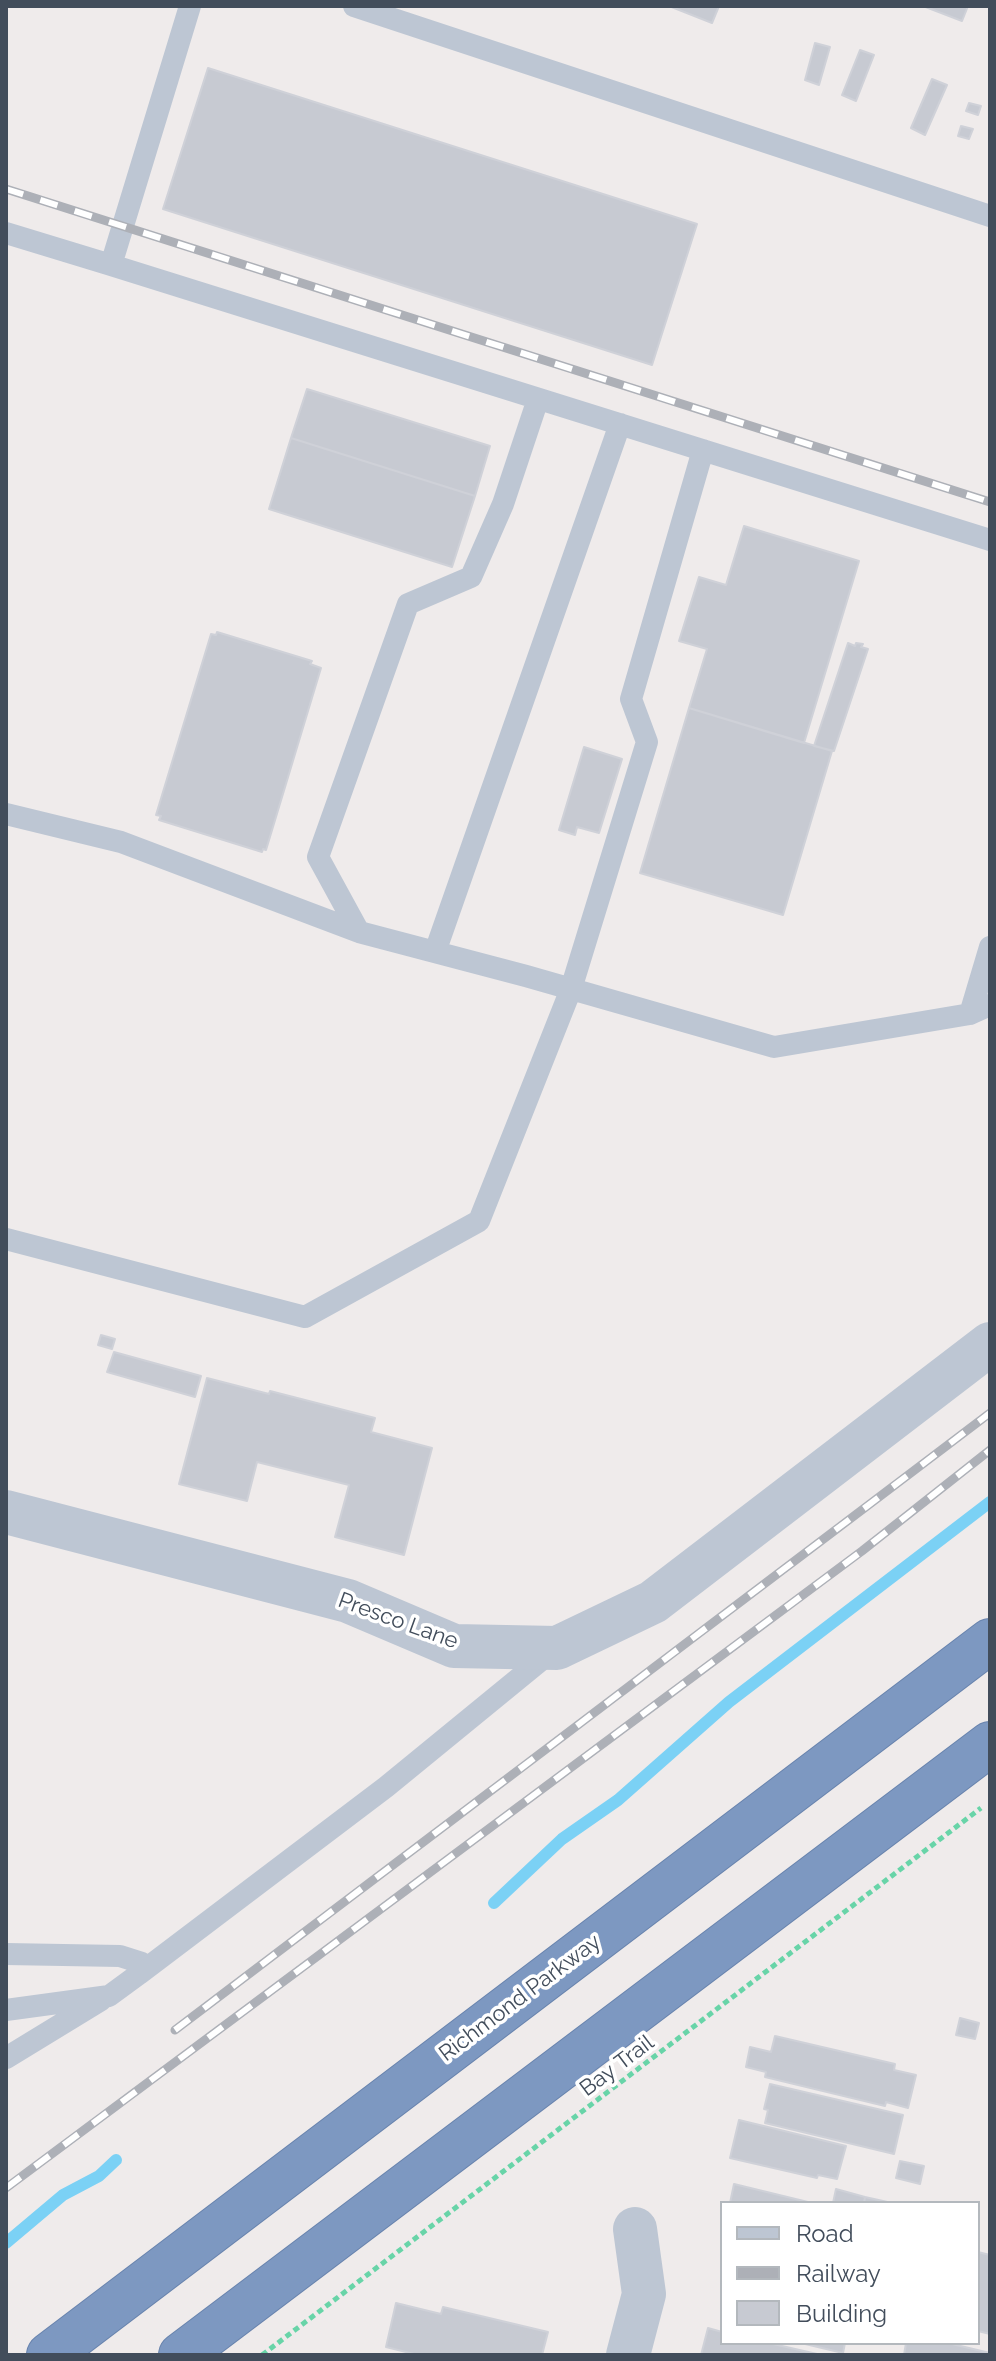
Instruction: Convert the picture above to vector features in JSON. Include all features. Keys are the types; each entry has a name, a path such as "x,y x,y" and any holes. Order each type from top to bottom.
{"highway":[{"name":"Richmond Parkway","path":"49,2355 990,1641"},
{"path":"181,2355 990,1744"}],"street":[{"name":"Presco Lane","path":"6,1512 348,1601 454,1646 557,1648 653,1602 990,1344"},
{"path":"628,2355 644,2294 635,2229"}],"lane":[{"path":"111,265 190,6"},
{"path":"354,6 990,216"},
{"path":"6,233 990,540"},
{"path":"359,932 318,857 408,604 471,577 503,504 538,399"},
{"path":"435,952 620,424"},
{"path":"6,1239 305,1317 479,1221 571,989 647,742 631,699 703,450"},
{"path":"6,814 121,842 359,932 774,1047 980,1010 990,947"},
{"path":"6,2058 109,1996 139,1974 386,1787 557,1648"},
{"path":"6,1954 120,1956 142,1963 139,1974"},
{"path":"6,2010 109,1996"}],"path":[{"name":"Bay Trail","path":"262,2355 990,1802"}],"building":[{"path":"669,6 719,6 712,23"},
{"path":"923,6 968,6 962,21"},
{"path":"815,43 830,47 819,85 805,80"},
{"path":"860,50 874,55 856,101 842,95"},
{"path":"208,68 697,224 652,365 163,209"},
{"path":"932,79 947,85 925,135 911,128"},
{"path":"969,103 981,106 978,115 966,111"},
{"path":"961,126 973,129 969,139 958,136"},
{"path":"307,389 490,446 475,496 291,438"},
{"path":"291,438 475,496 452,567 269,509"},
{"path":"744,526 859,561 804,743 689,708 707,649 679,641 699,577 726,585"},
{"path":"217,632 312,661 310,664 321,668 266,850 262,852 159,820 161,816 156,815 211,634 216,635"},
{"path":"848,643 855,646 856,643 863,644 861,647 868,649 834,751 814,746"},
{"path":"689,708 832,751 783,915 640,873"},
{"path":"584,747 622,759 599,833 577,827 575,835 559,830"},
{"path":"101,1335 115,1339 112,1349 98,1345"},
{"path":"114,1352 201,1376 195,1397 107,1372"},
{"path":"207,1378 375,1418 371,1432 432,1448 404,1555 335,1537 349,1485 257,1462 247,1501 179,1484"},
{"path":"960,2018 979,2023 975,2039 956,2035"},
{"path":"775,2036 895,2064 894,2070 916,2075 908,2108 886,2102 885,2106 765,2077 766,2072 746,2067 750,2047 771,2052"},
{"path":"770,2084 903,2115 894,2154 765,2123 768,2110 764,2109"},
{"path":"739,2120 846,2146 837,2179 818,2175 817,2178 730,2158"},
{"path":"900,2161 924,2166 920,2184 896,2178"},
{"path":"734,2184 804,2201 730,2201"},
{"path":"836,2189 865,2197 864,2201 833,2201"},
{"path":"980,2252 990,2255 990,2334 980,2332"},
{"path":"396,2303 441,2314 443,2307 548,2332 542,2355 418,2355 386,2347"},
{"path":"708,2328 720,2331 720,2345 778,2345 817,2354 701,2355"},
{"path":"809,2345 845,2345 843,2353"},
{"path":"906,2345 956,2345 990,2353 990,2355 904,2355"}],"waterway":[{"path":"494,1903 562,1839 618,1800 729,1702 990,1502"},
{"path":"6,2243 63,2195 99,2176 116,2160"}],"railway":[{"path":"6,189 990,502"},
{"path":"175,2030 990,1413"},
{"path":"6,2188 862,1551 990,1450"}]}
